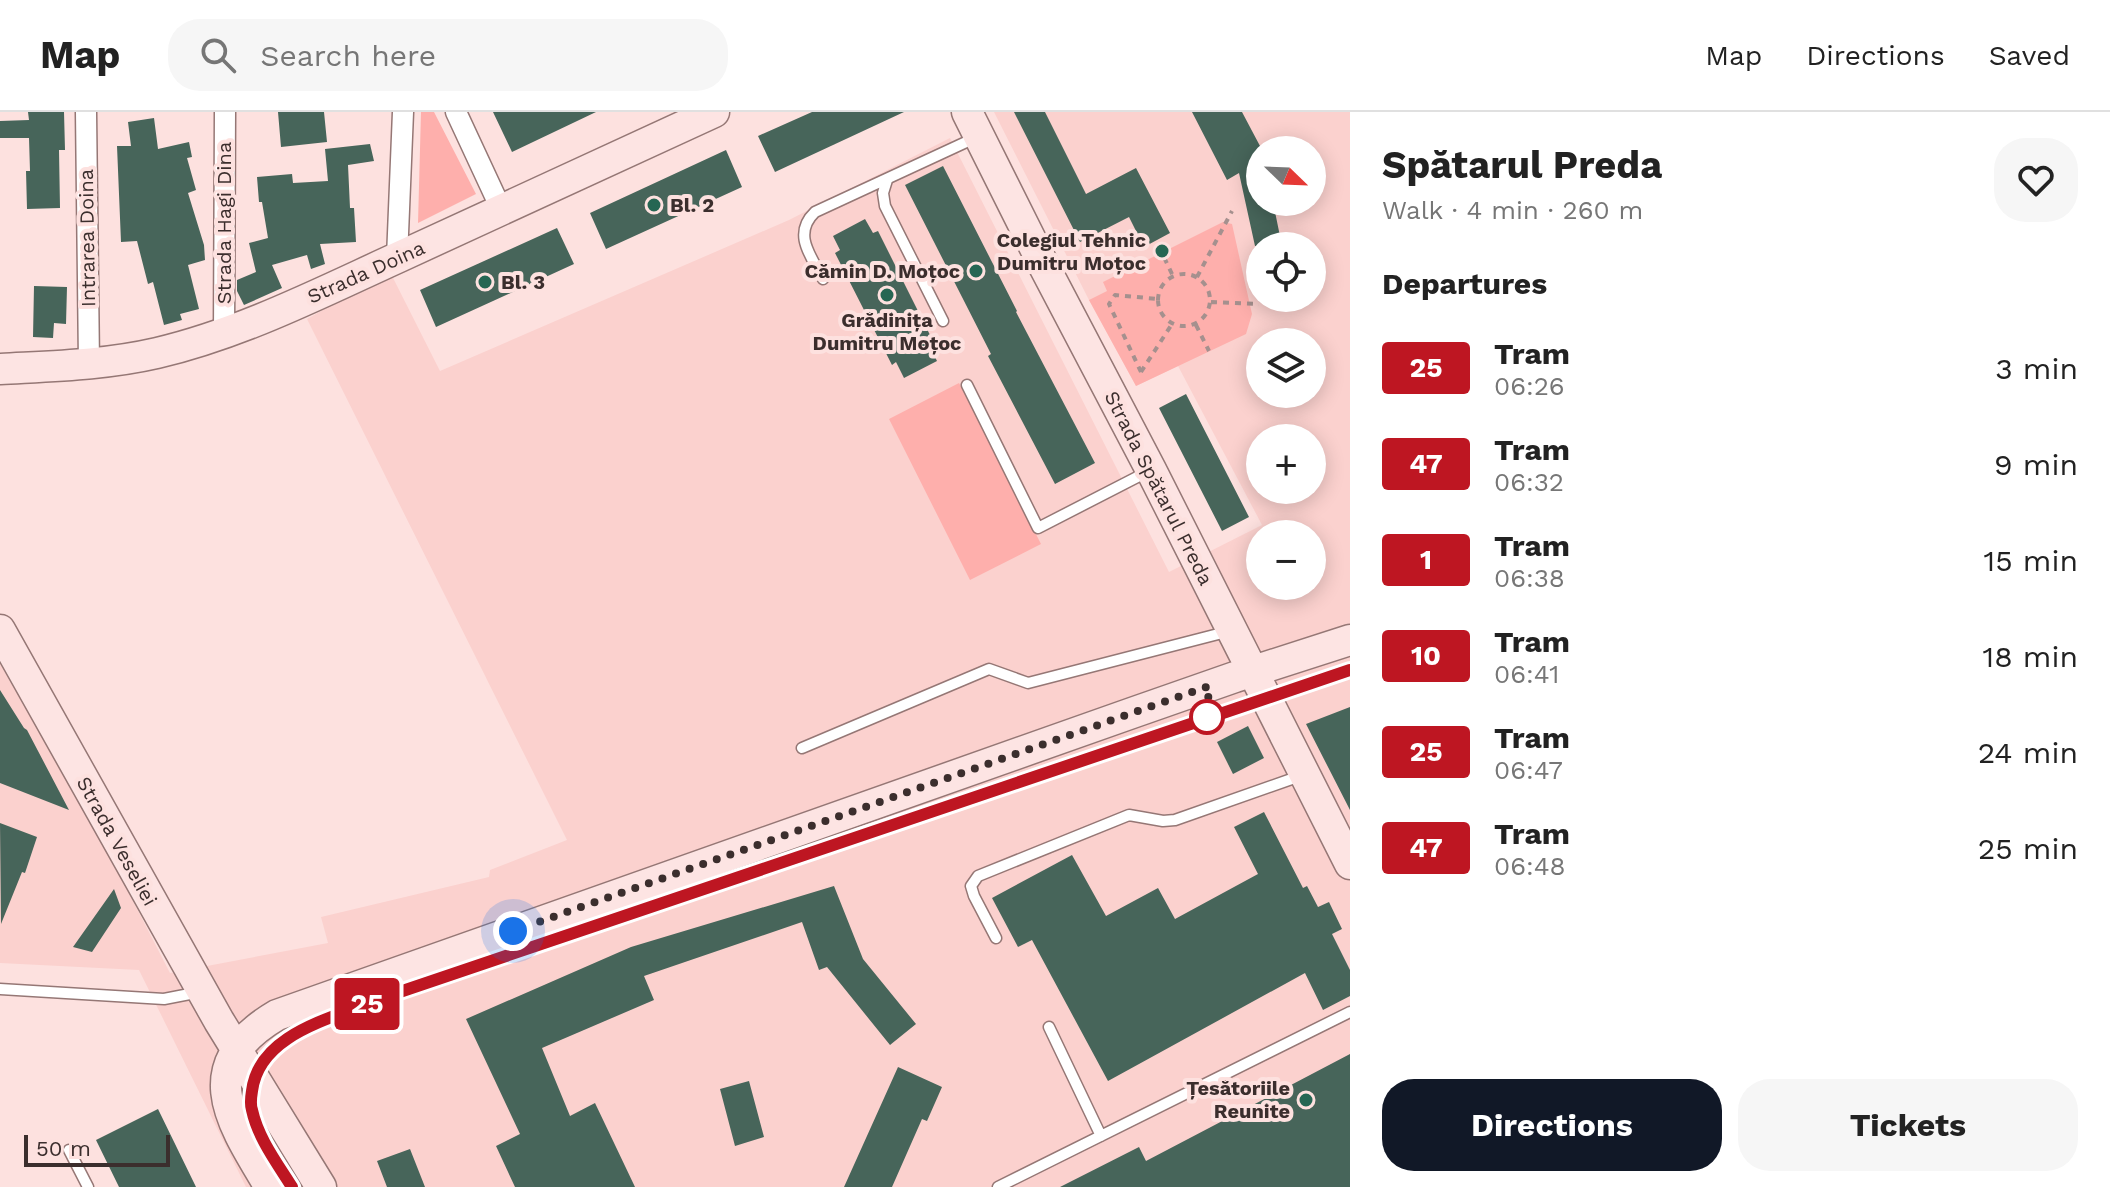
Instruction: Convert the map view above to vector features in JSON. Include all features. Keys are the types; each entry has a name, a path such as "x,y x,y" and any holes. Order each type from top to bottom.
{"street":[{"name":"Intrarea Doina","path":"86,112 89,364"},
{"name":"Strada Hagi Dina","path":"224,334 225,112"},
{"path":"397,258 403,112"},
{"path":"456,112 502,211"},
{"name":"Strada Doina","path":"0,369 126,360 224,334 502,211 680,119 714,112"},
{"name":"Strada Spătarul Preda","path":"973,124 1350,864"},
{"name":"Strada Veseliei","path":"0,630 235,1050 321,1187"},
{"path":"270,1187 234,1121 224,1083 235,1050 261,1024 277,1015 1253,671 1350,640"}],"lane":[{"path":"823,279 802,238 809,218 815,212 887,180 973,124"},
{"path":"887,180 883,193 885,206 943,321"},
{"path":"967,385 1038,528 1151,470"},
{"path":"802,748 989,669 1028,683 1232,630"},
{"path":"996,938 971,886 978,876 1129,815 1175,820 1305,775"},
{"path":"0,989 164,999 202,992"},
{"path":"998,1187 1350,1012"},
{"path":"1049,1027 1101,1136"},
{"path":"69,1150 88,1187"}],"path":[{"path":"1197,277 1232,211"},
{"path":"1159,247 1173,276"},
{"path":"1173,276 1197,277 1208,287 1211,302 1206,315 1196,324 1188,326 1172,323 1162,313 1158,299 1162,286 1173,276"},
{"path":"1158,299 1115,295 1109,304 1141,372 1172,323"},
{"path":"1211,302 1246,303"},
{"path":"1196,324 1209,351"}],"shaded area":[{"path":"421,112 434,112 476,194 418,223"},
{"path":"994,112 1350,112 1350,1187 246,1187 139,970 0,963 0,642 170,973 328,943 321,917 489,877 490,870 567,840 307,319 390,272 440,371 789,220 950,138 1169,572 1246,533 1246,600 1326,600 1326,520 1259,520 1251,504 1326,504 1326,424 1246,424 1246,495 1178,366 1136,386"},
{"path":"1223,222 1232,224 1246,287 1246,312 1252,314 1246,334 1136,386 1089,300 1107,291 1103,282"},
{"path":"959,383 1041,544 970,580 889,419"}],"building":[{"path":"28,112 64,112 65,150 59,150 60,208 27,209 29,138 0,138 0,121 29,120"},
{"path":"278,112 324,112 327,142 281,147"},
{"path":"493,112 596,112 512,152"},
{"path":"812,112 904,112 775,172 758,136"},
{"path":"1014,112 1045,112 1086,194 1136,168 1170,233 1144,247 1129,217 1080,242"},
{"path":"1192,112 1242,112 1255,136 1246,136 1246,205 1239,173 1227,180"},
{"path":"154,118 158,149 189,142 192,157 187,158 196,190 188,193 204,245 205,260 188,265 199,309 180,314 182,320 164,325 153,282 148,284 137,241 121,242 117,146 131,146 128,122"},
{"path":"370,144 374,161 348,165 350,208 354,208 356,242 320,244 325,264 311,269 307,255 272,265 282,288 244,305 237,291 237,280 256,272 249,243 268,238 262,202 259,202 257,177 292,174 293,183 328,181 325,149"},
{"name":"Bl. 2","path":"726,150 742,187 606,249 590,213"},
{"path":"943,166 1095,463 1055,484 988,356 991,354 905,185"},
{"path":"1248,216 1276,216 1279,232 1252,232"},
{"path":"865,219 873,233 878,231 934,343 929,345 937,361 904,378 896,362 892,365 835,253 840,250 833,236"},
{"name":"Bl. 3","path":"557,228 574,264 436,327 420,290"},
{"path":"34,286 67,287 66,324 54,323 53,338 33,337"},
{"path":"1186,394 1249,517 1222,531 1159,408"},
{"path":"0,690 27,730 69,810 0,783"},
{"path":"1350,707 1350,810 1306,724"},
{"path":"1248,726 1264,758 1233,774 1217,742"},
{"path":"1264,812 1303,888 1307,886 1318,907 1329,902 1342,929 1332,934 1350,970 1350,996 1323,1010 1305,973 1108,1081 1032,940 1018,947 992,898 1072,855 1106,916 1158,888 1175,919 1258,874 1234,827"},
{"path":"0,823 37,837 25,873 22,872 1,924"},
{"path":"834,886 863,959 916,1024 890,1045 827,967 819,970 802,922 644,976 654,1000 542,1048 570,1116 595,1103 635,1187 515,1187 496,1146 520,1134 466,1019 631,947"},
{"path":"114,889 121,908 92,952 73,947"},
{"name":"Țesătoriile Reunite","path":"1350,1054 1350,1187 1060,1187 1139,1147 1146,1161"},
{"path":"898,1067 942,1087 927,1121 922,1119 892,1187 844,1187"},
{"path":"749,1081 764,1137 735,1146 720,1089"},
{"path":"158,1109 196,1187 119,1187 96,1140"},
{"path":"410,1149 425,1187 387,1187 377,1161"}],"tram line":[{"path":"292,1187 263,1140 251,1100 258,1072 268,1056 300,1031 376,1000 1350,670"},
{"name":"25","path":"292,1187 261,1137 251,1108 254,1080 263,1062 277,1045 303,1030 376,1000 1350,670"}],"place":[{"name":"Bl. 2","path":"654,205"},
{"name":"Colegiul Tehnic Dumitru Moțoc","path":"1162,251"},
{"name":"Cămin D. Moțoc","path":"976,271"},
{"name":"Bl. 3","path":"485,282"},
{"name":"Grădinița Dumitru Moțoc","path":"887,295"},
{"name":"Țesătoriile Reunite","path":"1306,1100"}],"route":[{"path":"513,931 1209,686 1207,717"}]}
